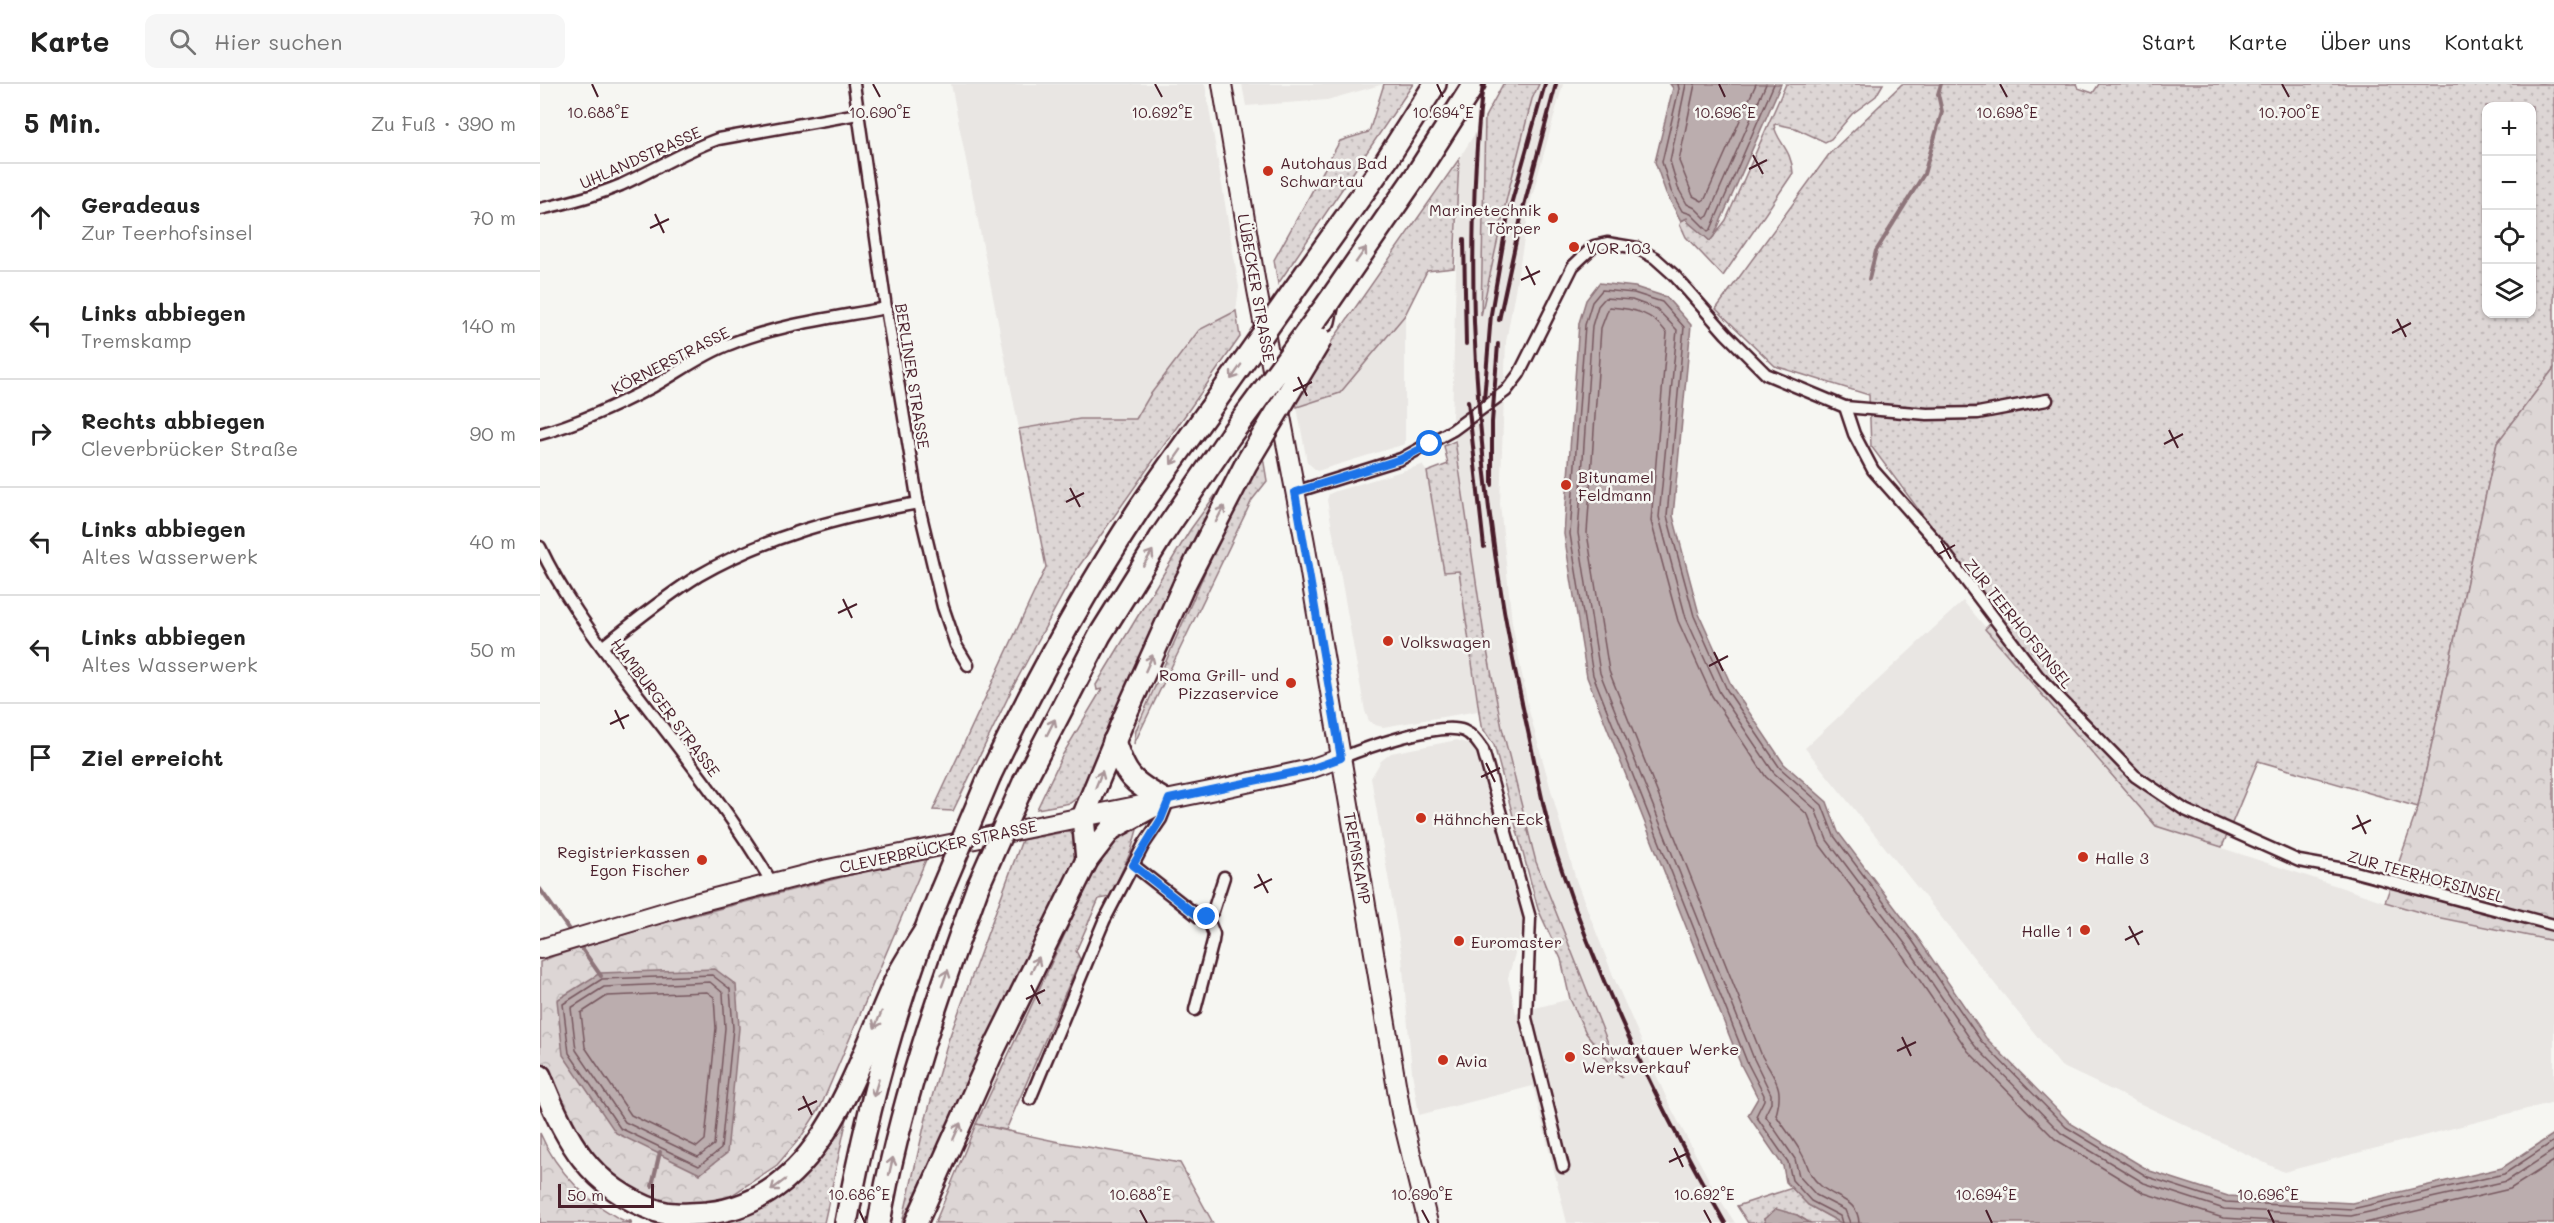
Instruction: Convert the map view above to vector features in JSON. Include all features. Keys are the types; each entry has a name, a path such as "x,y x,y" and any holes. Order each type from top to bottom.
{"highway":[{"path":"846,1223 870,1108 925,931 990,776 1019,716 1075,612 1139,510 1386,161 1436,84"},
{"path":"879,1223 901,1121 936,1002 978,886 1025,780 1100,635 1163,534 1415,177 1473,84"},
{"path":"1086,860 1083,817 1114,741 1184,585 1246,464 1321,339 1328,303"},
{"path":"1114,741 1127,774 1139,786 1166,799"},
{"path":"916,1223 991,1055 1086,860 1111,829 1166,799"},
{"path":"540,1076 555,1117 573,1148 604,1182 627,1199 668,1214 720,1211 749,1202 770,1191 789,1176 831,1123 851,1084 894,984 925,931"},
{"path":"540,1102 556,1139 580,1173 620,1205 658,1223"}],"main road":[{"name":"LÜBECKER STRASSE","path":"1222,84 1257,290 1295,492"},
{"name":"TREMSKAMP","path":"1295,492 1401,1113 1428,1223"},
{"name":"CLEVERBRÜCKER STRASSE","path":"540,949 672,909 772,883 916,849 1083,817 1310,769 1341,758"}],"street":[{"name":"BERLINER STRASSE","path":"854,84 886,308 918,503 943,607 956,645 968,665"},
{"name":"UHLANDSTRASSE","path":"540,209 570,203 620,186 697,146 718,139 858,114"},
{"path":"1295,492 1401,459 1453,430 1506,391 1519,374 1573,266 1594,246 1607,243 1637,248 1655,258 1674,274 1726,334 1766,374 1845,407 1927,414 1978,413 2047,400"},
{"name":"KÖRNERSTRASSE","path":"540,434 610,408 729,344 765,332 886,308"},
{"name":"ZUR TEERHOFSINSEL","path":"1845,407 1854,434 1873,470 1935,540 2038,676 2135,776 2185,810 2300,861 2352,872 2554,925"},
{"path":"602,647 651,609 698,577 742,553 820,523 918,503"},
{"name":"HAMBURGER STRASSE","path":"540,547 552,572 602,647 748,843 772,883"},
{"path":"1341,758 1385,741 1461,729 1473,735 1483,750 1530,918 1526,1018 1563,1167"},
{"path":"1030,1099 1077,981 1104,921 1133,865 1161,819 1166,799"},
{"path":"1133,865 1199,917 1207,917 1213,911 1224,877"},
{"path":"1195,1010 1214,934 1207,917"}],"shaded area":[{"path":"951,84 1205,84 1239,287 1236,311 1199,330 1150,395 1136,419 1080,419 1019,429"},
{"path":"1242,84 1384,84 1327,100 1246,106"},
{"path":"1539,84 1563,84 1531,200 1506,342 1500,504 1512,623 1529,711 1576,880 1614,978 1669,1104 1716,1193 1735,1223 1567,1223 1533,1086 1419,1115 1412,1072 1402,957 1371,778 1381,761 1391,753 1457,740 1468,744 1480,754 1524,922 1508,978 1516,1013 1570,999 1586,1033 1621,1075 1536,862 1502,728 1484,635 1452,420 1459,159 1485,117 1482,312 1507,197 1532,99"},
{"path":"1405,315 1405,444 1317,471 1307,462 1297,407 1340,393"},
{"path":"1422,465 1427,472 1444,571 1459,570 1478,711 1383,727 1369,721 1365,711 1327,500 1329,494 1336,491"},
{"path":"1963,601 2156,826 2436,917 2554,941 2554,1102 2284,1172 2061,1066 1805,748"}],"green space":[{"path":"1384,84 1413,84 1278,284 1274,260 1340,141 1369,132"},
{"path":"1503,84 1539,84 1532,99 1507,197 1481,316 1485,117"},
{"path":"1786,84 1883,84 1876,96 1852,114 1831,139 1825,142 1795,128 1774,125 1790,158 1793,173 1723,276 1686,237 1680,224 1687,218 1710,241 1726,220"},
{"path":"1902,84 2076,84 2078,88 2093,93 2099,84 2554,84 2554,368 2497,443 2418,807 2258,761 2222,847 2156,826 1985,629 1998,616 1871,446 1869,395 1775,366 1716,309 1830,153"},
{"path":"1459,159 1454,268 1427,271 1405,315 1340,393 1297,407 1295,394"},
{"path":"1236,311 1240,337 1075,572 1014,685 953,811 933,810 1046,567 1019,429 1080,419 1136,419 1150,395 1199,330"},
{"path":"2554,368 2554,941 2436,917 2385,902 2418,807 2497,443"},
{"path":"1455,441 1484,635 1502,728 1536,862 1622,1078 1586,1033 1570,999 1561,959 1538,909 1494,745 1481,726 1459,571 1444,572 1427,472 1448,464 1444,446"},
{"path":"1262,451 1267,481 1252,500 1134,744 1136,730 1242,487"},
{"path":"1224,483 1081,795 1070,803 1037,809 1063,754 1102,689 1097,690 1096,685 1190,530"},
{"path":"1140,819 1131,851 1110,897 1099,899 1076,951 1080,959 1006,1130 976,1124 1093,874 1115,836"},
{"path":"1070,831 1078,840 1079,855 902,1223 926,1118 948,1041 1022,840"},
{"path":"928,855 821,1106 801,1137 777,1165 723,1201 696,1205 660,1202 637,1194 593,1165 553,1099 540,1060 540,962 652,926"},
{"path":"851,1100 824,1223 685,1223 744,1213 776,1199 801,1175"},
{"path":"976,1124 1059,1142 1180,1163 1213,1223 935,1223"},
{"path":"540,1133 555,1161 576,1186 601,1208 629,1223 540,1223"},
{"path":"1792,1188 1808,1205 1841,1223 1810,1223 1797,1215 1764,1219 1766,1223 1748,1223 1737,1206"}],"water":[{"path":"1670,84 1781,84 1710,241 1688,222 1687,218 1681,221 1666,193 1655,162 1673,88"},
{"path":"1599,283 1635,287 1666,297 1691,325 1673,516 1699,614 1732,687 1784,764 1827,802 1838,832 1917,937 1986,1038 2070,1123 2150,1171 2228,1196 2352,1203 2502,1168 2554,1134 2554,1223 1841,1223 1808,1205 1786,1182 1783,1166 1748,1115 1758,1098 1741,1065 1587,677 1564,534 1579,323 1586,300"},
{"path":"715,969 736,985 739,1028 727,1153 700,1174 616,1133 563,1055 557,1000 600,973"},
{"path":"1776,1209 1797,1215 1810,1223 1766,1223 1764,1219"}],"waterway":[{"path":"1869,279 1876,251 1924,174 1942,112 1938,94 1941,84"},
{"path":"540,889 572,934"},
{"path":"578,943 601,976"},
{"path":"652,1186 660,1152"}],"railway":[{"path":"1483,84 1477,143 1473,232 1476,373 1491,523 1515,672 1548,823 1574,904 1611,998 1653,1089 1725,1223"},
{"path":"1484,400 1491,314 1508,215 1545,84"},
{"path":"1499,320 1522,213 1556,84"},
{"path":"1464,239 1466,344"},
{"path":"1492,485 1492,422 1498,344"},
{"path":"1468,401 1484,547"}],"place":[{"name":"Autohaus Bad Schwartau","path":"1268,171"},
{"name":"Marinetechnik Törper","path":"1553,218"},
{"name":"VOR 103","path":"1574,247"},
{"name":"Bitunamel Feldmann","path":"1566,485"},
{"name":"Volkswagen","path":"1388,641"},
{"name":"Roma Grill- und Pizzaservice","path":"1291,683"},
{"name":"Hähnchen-Eck","path":"1421,818"},
{"name":"Halle 3","path":"2083,857"},
{"name":"Registrierkassen Egon Fischer","path":"702,860"},
{"name":"Halle 1","path":"2085,930"},
{"name":"Euromaster","path":"1459,941"},
{"name":"Schwartauer Werke Werksverkauf","path":"1570,1057"},
{"name":"Avia","path":"1443,1060"}],"route":[{"path":"1207,917 1199,917 1133,865 1161,819 1169,799 1310,769 1341,758 1295,492 1401,459 1430,444"}]}
